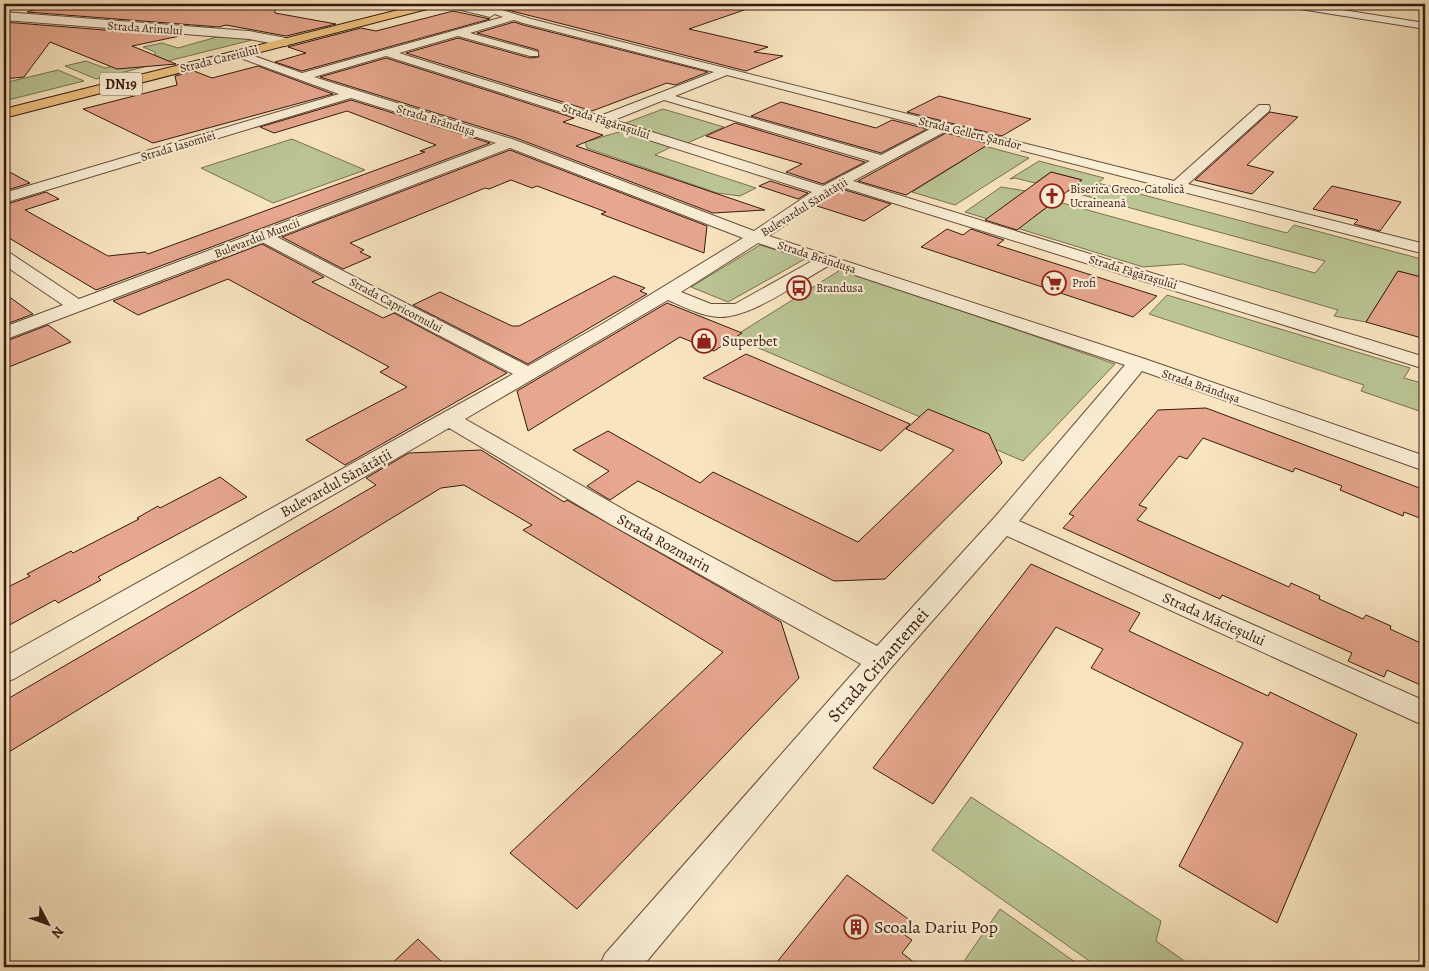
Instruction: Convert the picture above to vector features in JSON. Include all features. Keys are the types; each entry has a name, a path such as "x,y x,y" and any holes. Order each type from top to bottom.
{"main road":[{"name":"Strada Careiului","path":"4,114 435,4"}],"street":[{"name":"Strada Gellert Șandor","path":"441,4 475,12 514,17"},
{"name":"Strada Gellert Șandor","path":"474,4 514,17 1425,249"},
{"path":"1288,4 1425,26"},
{"name":"Strada Arinului","path":"4,16 249,35 286,42"},
{"path":"303,76 514,17"},
{"path":"458,33 534,54"},
{"name":"Strada Făgărașului","path":"388,53 824,191"},
{"name":"Strada Brândușa","path":"239,54 351,94 510,143 756,237 1138,363 1425,464"},
{"path":"602,120 728,71"},
{"name":"Strada Iasomiei","path":"4,198 351,94"},
{"path":"662,96 882,160"},
{"path":"1177,186 1264,108"},
{"name":"Bulevardul Sănătății","path":"4,671 325,488 450,420 611,327 756,237 824,191 944,127"},
{"name":"Bulevardul Muncii","path":"4,334 510,143"},
{"name":"Strada Făgărașului","path":"840,182 1425,363"},
{"name":"Strada Capricornului","path":"263,236 528,374"},
{"path":"4,257 76,306"},
{"path":"666,292 716,313 728,312 741,308 826,260"},
{"name":"Strada Crizantemei","path":"618,967 880,661 1003,524 1138,363"},
{"name":"Strada Rozmarin","path":"450,420 619,518 880,661"},
{"name":"Strada Măcieșului","path":"1003,524 1425,714"}],"green space":[{"path":"224,35 260,38 96,79 65,66 86,61 105,68 155,56 155,52 143,47 162,43 178,48"},
{"path":"58,70 84,81 4,101 4,83"},
{"path":"663,109 724,127 685,144 623,124"},
{"path":"622,131 671,147 655,155 756,188 740,196 717,193 587,148 585,142"},
{"path":"292,139 365,170 273,203 201,168"},
{"path":"958,139 1029,158 955,205 912,192 967,158"},
{"path":"1039,161 1104,178 1098,183 1287,233 1294,225 1425,260 1425,278 1398,271 1366,322 1334,316 1338,310 1183,264 1143,267 965,212 1001,187 1026,191 1003,207 1034,217 1055,201 1315,273 1325,261 1068,191 1082,180 1051,172 1035,183 1015,178 1010,179"},
{"path":"760,245 805,259 728,302 691,287"},
{"path":"842,269 1115,364 1023,461 733,337"},
{"path":"1167,295 1410,368 1404,378 1425,384 1425,413 1361,391 1364,385 1149,314"},
{"path":"971,797 1161,921 1156,941 1193,967 1098,967 932,850"},
{"path":"1000,909 1082,967 960,967"}],"building":[{"path":"53,4 274,4 275,13 336,24 286,36 226,25 219,27 27,12"},
{"path":"523,4 749,4 750,8 689,29 768,47 754,52 783,56 746,71 504,9"},
{"path":"453,11 490,19 302,71 275,62 306,53 288,47 361,28 376,31"},
{"path":"4,22 180,36 132,46 176,64 117,69 50,42 24,77 4,79"},
{"path":"514,22 708,72 675,85 667,83 592,111 406,53 458,38 530,58 539,57 538,50 477,33"},
{"path":"386,58 574,118 563,122 603,135 576,146 765,210 713,213 516,138 320,77"},
{"path":"258,66 333,94 153,143 83,109 177,85 175,76 194,71 212,78"},
{"path":"939,96 1031,119 1002,136 907,112"},
{"path":"351,100 490,143 96,290 4,235 4,205 46,192 59,199 25,210 108,256 145,252 148,254 425,152 420,151 436,145 347,111 274,133 260,127"},
{"path":"781,102 876,128 892,120 927,129 881,153 751,116"},
{"path":"1270,112 1298,117 1247,165 1274,172 1252,194 1195,180"},
{"path":"735,123 865,162 823,184 786,172 802,164 706,136"},
{"path":"946,133 989,144 906,195 858,181"},
{"path":"510,150 707,226 704,253 601,214 606,212 537,186 532,188 511,180 489,189 485,188 350,243 364,250 360,252 371,257 343,269 282,237"},
{"path":"4,169 30,183 4,191"},
{"name":"Biserica Greco-Catolică Ucraineană","path":"1051,172 1082,180 1017,230 985,220"},
{"path":"770,181 808,193 798,199 759,186"},
{"path":"1332,186 1401,202 1380,231 1354,224 1358,220 1313,209"},
{"path":"842,189 891,204 864,221 817,206"},
{"path":"947,229 963,235 971,229 1004,240 997,245 1157,296 1133,317 921,247"},
{"path":"262,244 324,277 312,282 383,318 394,313 507,373 345,465 306,440 407,387 380,372 389,367 228,279 138,315 113,301"},
{"path":"1398,271 1425,278 1425,339 1366,322"},
{"path":"614,276 645,288 640,291 647,294 528,364 413,305 440,292 512,326 519,326"},
{"path":"4,293 33,314 4,325"},
{"path":"667,303 742,333 714,351 680,337 528,431 517,391"},
{"path":"48,325 71,342 4,369 4,342"},
{"path":"746,354 910,424 881,451 703,378"},
{"path":"1206,408 1425,490 1425,520 1404,512 1403,516 1340,490 1342,486 1295,468 1293,472 1203,438 1187,459 1179,456 1139,505 1147,508 1137,520 1289,587 1291,583 1320,596 1319,599 1363,619 1366,615 1391,626 1390,629 1425,645 1425,687 1387,670 1384,677 1348,661 1352,653 1222,595 1220,599 1063,528 1074,516 1069,514 1158,410"},
{"path":"928,409 989,434 1002,463 885,579 834,581 638,481 610,500 587,486 609,471 573,450 608,431 700,483 713,472 858,542 954,450 906,429"},
{"path":"481,450 564,502 567,500 781,622 799,678 577,909 510,853 723,652 523,530 532,525 464,485 441,488 4,755 4,701 376,485 366,478 409,453"},
{"path":"220,477 247,497 98,577 101,580 58,603 55,600 4,628 4,589 30,576 27,574 71,551 73,553 139,519 137,518 158,506 160,508"},
{"path":"1031,564 1140,613 1129,631 1268,696 1270,692 1357,734 1277,923 1179,866 1243,743 1091,668 1103,649 1056,627 933,804 873,768"},
{"name":"Scoala Dariu Pop","path":"847,875 911,921 902,933 912,940 902,953 920,967 773,967"},
{"path":"418,939 447,967 388,967"}],"place":[{"name":"Biserica Greco-Catolică Ucraineană","path":"1052,196"},
{"name":"Profi","path":"1054,283"},
{"name":"Brandusa","path":"799,288"},
{"name":"Superbet","path":"704,341"},
{"name":"Scoala Dariu Pop","path":"856,927"}]}
